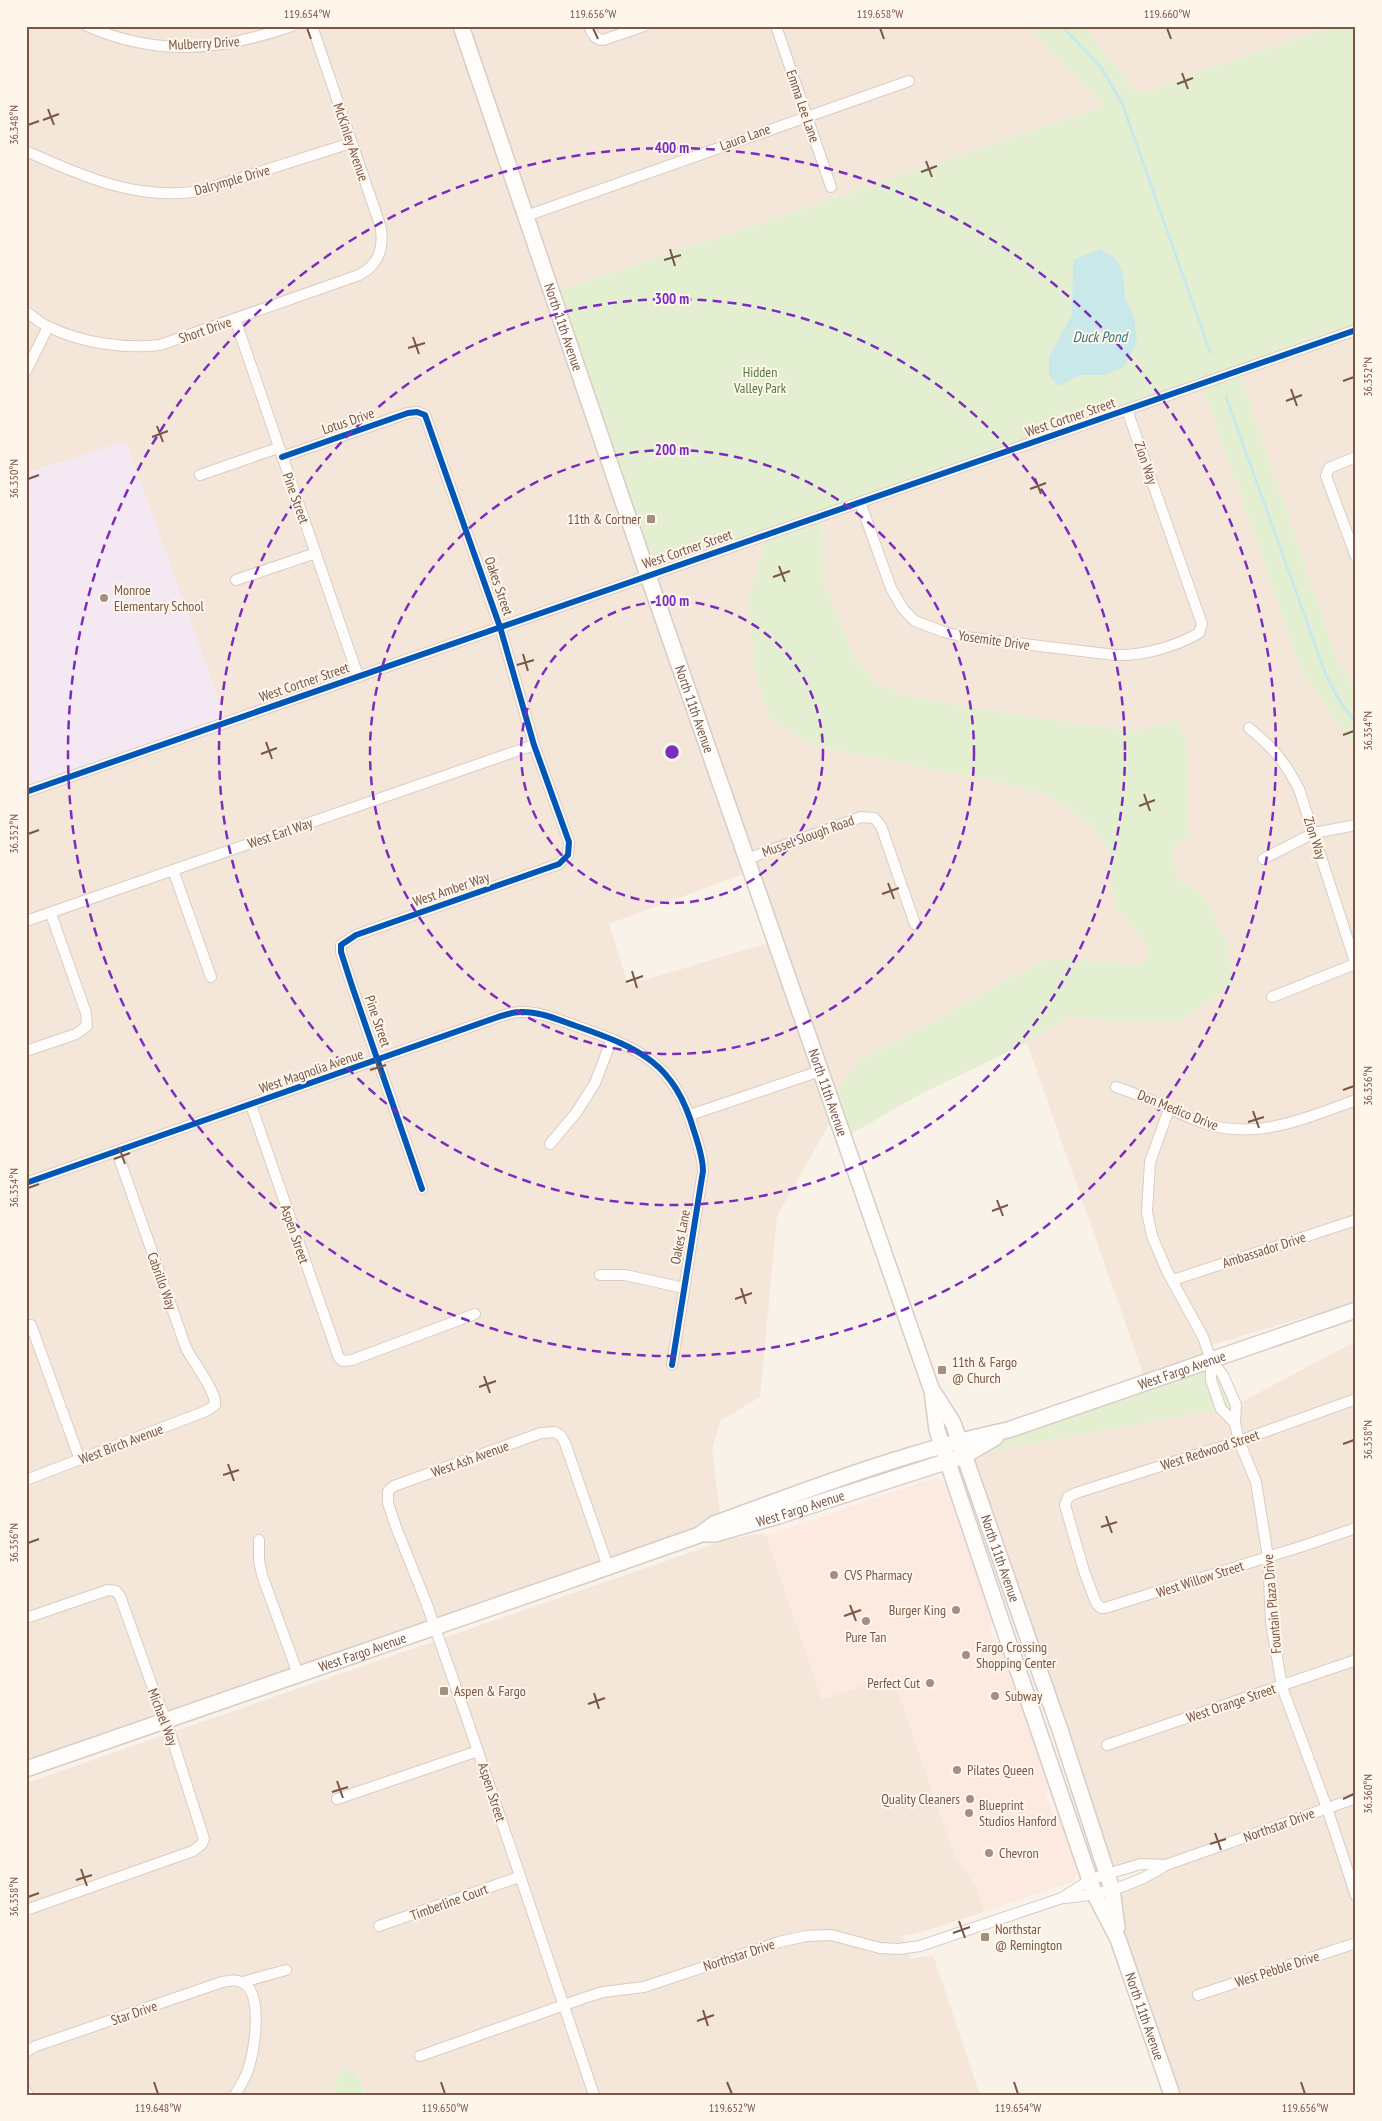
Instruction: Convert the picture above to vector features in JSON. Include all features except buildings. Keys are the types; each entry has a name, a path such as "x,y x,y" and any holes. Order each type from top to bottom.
{"main road":[{"name":"North 11th Avenue","path":"461,26 648,576 932,1391 937,1430 1095,1895 1118,1939 1172,2095"},
{"name":"West Fargo Avenue","path":"699,1535 714,1524 762,1506 958,1440 1008,1430 1356,1310"},
{"name":"North 11th Avenue","path":"932,1391 953,1423 1060,1730 1112,1889 1118,1939"},
{"name":"West Fargo Avenue","path":"26,1769 699,1535 715,1534 769,1519 964,1456 1008,1430"},
{"name":"North 11th Avenue","path":"1005,1632 1024,1647 1051,1722 1060,1730"}],"street":[{"name":"Mulberry Drive","path":"87,26 120,38 156,46 182,48 238,43 292,26"},
{"name":"McKinley Avenue","path":"312,26 382,237 378,259"},
{"path":"589,26 593,35 599,40 614,37 644,26"},
{"name":"Emma Lee Lane","path":"776,26 831,187"},
{"name":"Laura Lane","path":"526,216 909,81"},
{"name":"Dalrymple Drive","path":"26,152 106,184 145,192 178,193 203,190 351,143"},
{"name":"Short Drive","path":"26,312 48,327 67,335 94,342 149,346 172,341 367,271 378,259"},
{"name":"Pine Street","path":"235,319 358,676"},
{"path":"26,371 48,327"},
{"name":"West Cortner Street","path":"26,792 1356,330"},
{"name":"Zion Way","path":"1127,410 1202,624 1201,631"},
{"name":"Lotus Drive","path":"200,474 280,453 408,413 423,413"},
{"name":"Oakes Street","path":"423,413 428,421 500,627 534,745 569,842 568,855"},
{"path":"1356,457 1334,465 1327,470 1327,480 1356,557"},
{"name":"Yosemite Drive","path":"860,502 891,588 903,609 920,624 965,637 1131,656 1176,643 1192,637 1201,631"},
{"path":"236,580 316,553"},
{"name":"Zion Way","path":"1249,728 1268,744 1286,764 1299,789 1356,964"},
{"name":"West Earl Way","path":"26,921 51,914 534,745"},
{"name":"Mussel Slough Road","path":"746,859 861,817 874,818 881,826 915,924"},
{"path":"1263,859 1314,833 1356,824"},
{"name":"West Amber Way","path":"341,945 356,935 552,866 564,860 568,855"},
{"path":"173,870 211,977"},
{"path":"26,1051 76,1034 87,1026 86,1013 51,914"},
{"name":"Pine Street","path":"341,945 341,952 422,1189"},
{"path":"1272,997 1356,964"},
{"name":"West Magnolia Avenue","path":"26,1183 498,1017 519,1012 534,1013 628,1045 658,1064 673,1083 690,1115"},
{"path":"550,1144 576,1113 596,1083 612,1039"},
{"path":"690,1115 820,1071"},
{"name":"Don Medico Drive","path":"1116,1087 1145,1097 1202,1123 1225,1129 1250,1130 1295,1122 1356,1100"},
{"name":"Aspen Street","path":"251,1105 336,1352 343,1361 352,1360 475,1314"},
{"name":"Fountain Plaza Drive","path":"1169,1109 1150,1162 1147,1212 1152,1236 1167,1271 1203,1337 1211,1360 1211,1380 1221,1409 1235,1423"},
{"name":"Oakes Lane","path":"672,1365 699,1207 703,1171 703,1160 690,1115"},
{"name":"Cabrillo Way","path":"117,1152 186,1348 197,1368 211,1387 215,1405"},
{"name":"Ambassador Drive","path":"1172,1280 1356,1220"},
{"path":"600,1276 625,1274 684,1288"},
{"path":"31,1325 80,1460"},
{"name":"Fountain Plaza Drive","path":"1211,1360 1223,1375 1236,1405 1235,1423 1239,1441 1256,1482 1268,1558 1271,1622 1282,1685 1327,1808 1356,1896"},
{"name":"West Redwood Street","path":"1101,1608 1096,1603 1084,1570 1067,1514 1065,1500 1076,1493 1239,1441 1356,1399"},
{"name":"West Birch Avenue","path":"26,1480 206,1411 215,1405"},
{"name":"West Ash Avenue","path":"388,1491 394,1486 541,1433 555,1432 561,1436 565,1443 608,1567"},
{"name":"Aspen Street","path":"388,1491 388,1503 396,1527 435,1627 594,2095"},
{"name":"West Willow Street","path":"1101,1608 1121,1604 1268,1558 1356,1528"},
{"path":"259,1540 259,1560 262,1575 298,1674"},
{"name":"Michael Way","path":"26,1618 108,1590 116,1591 123,1603 154,1694 166,1720 203,1833 202,1844 193,1851 26,1910"},
{"name":"West Orange Street","path":"1107,1745 1356,1660"},
{"path":"337,1799 478,1751"},
{"name":"Northstar Drive","path":"420,2056 604,1992 644,1987 735,1956 806,1936 831,1935 880,1948 899,1949 920,1946 1062,1898 1095,1895 1150,1876 1166,1865 1356,1798"},
{"name":"Northstar Drive","path":"1062,1898 1090,1880 1107,1874 1141,1864 1166,1865"},
{"name":"Timberline Court","path":"379,1926 519,1877"},
{"name":"West Pebble Drive","path":"1198,1995 1356,1943"},
{"name":"Star Drive","path":"26,2052 36,2046 222,1982 234,1980 243,1982 286,1970"},
{"path":"235,2095 248,2069 256,2028 253,1995 251,1989 243,1982"},
{"path":"26,2091 28,2095"}],"shaded area":[{"path":"26,26 1028,26 1106,106 552,293 766,535 813,745 1012,785 1051,797 1090,824 1108,848 1111,882 1117,909 1151,952 1143,964 1047,958 910,1034 860,1059 835,1114 777,1216 760,1397 720,1421 712,1450 721,1522 26,1769 26,792 126,442 26,473","holes":["751,871 775,941 628,985 609,924"]},
{"path":"1084,26 1330,26 1137,94"},
{"path":"1356,330 1356,690 1338,663 1239,371"},
{"path":"1202,384 1302,672 1353,745 1356,753 1356,1302 1211,1345 1203,1338 1207,1349 1145,1379 1027,1043 1071,1016 1114,1022 1202,892 1177,878 1171,847 1188,836 1177,720 1133,731 979,709 905,695 877,684 855,657 824,582 822,516"},
{"name":"Monroe Elementary School","path":"126,441 227,722 26,792 26,474"},
{"path":"1356,1341 1356,2095 1172,2095 1138,1998 1112,1889 1165,1865 1107,1874 964,1456 1236,1405"},
{"path":"935,1478 944,1481 992,1621 989,1627 997,1649 1003,1653 1049,1788 1046,1795 1052,1812 1059,1817 1078,1872 1074,1881 981,1913 984,1909 976,1886 955,1857 894,1680 888,1678 822,1700 766,1536"},
{"path":"762,1533 768,1537 888,1678 894,1680 955,1857 976,1886 984,1909 981,1913 903,1936 911,1959 933,1955 980,2095 366,2095 356,2070 342,2068 332,2095 26,2095 26,1783 726,1540"}],"green space":[{"name":"Hidden Valley Park","path":"1028,26 1084,26 1137,94 1330,26 1356,26 1356,330 1239,371 1338,663 1356,690 1356,753 1353,745 1302,672 1202,384 822,516 824,582 855,657 877,684 905,695 979,709 1133,731 1177,720 1187,744 1188,837 1171,848 1177,878 1202,892 1227,943 1234,983 1180,1021 1114,1022 1071,1016 1027,1043 919,1095 844,1138 830,1099 860,1059 910,1034 1047,958 1143,964 1150,952 1140,936 1117,909 1111,882 1108,848 1090,824 1051,797 1012,785 813,745 768,716 755,671 749,598 766,536 648,576 552,293 1105,106"},
{"path":"1203,1337 1211,1345 1236,1405 1235,1423 1221,1409 964,1456 948,1461 942,1445 1145,1379 1207,1349"},
{"path":"342,2068 356,2070 365,2095 332,2095"}],"water":[{"name":"Duck Pond","path":"1100,249 1116,259 1123,274 1125,297 1134,317 1137,343 1123,368 1104,375 1081,375 1058,386 1049,375 1049,356 1072,315 1073,260"}],"waterway":[{"path":"1062,26 1100,66 1122,103 1210,352"},
{"path":"1226,397 1326,675 1342,705 1356,723"}],"cycle path":[{"path":"26,792 1356,330"},
{"path":"282,457 408,413 417,412 425,415 500,627 534,745 569,842 568,855 559,864 356,935 341,945 341,952 352,986 422,1189"},
{"path":"26,1183 498,1017 517,1012 528,1012 558,1019 620,1043 652,1062 665,1074 676,1089 686,1108 694,1131 703,1171 672,1365"}],"place":[{"name":"11th & Cortner","path":"651,519"},
{"name":"Monroe Elementary School","path":"104,598"},
{"name":"11th & Fargo @ Church","path":"942,1370"},
{"name":"CVS Pharmacy","path":"834,1575"},
{"name":"Burger King","path":"956,1610"},
{"name":"Pure Tan","path":"866,1621"},
{"name":"Fargo Crossing Shopping Center","path":"966,1655"},
{"name":"Perfect Cut","path":"930,1683"},
{"name":"Aspen & Fargo","path":"444,1691"},
{"name":"Subway","path":"995,1696"},
{"name":"Pilates Queen","path":"957,1770"},
{"name":"Quality Cleaners","path":"970,1799"},
{"name":"Blueprint Studios Hanford","path":"969,1813"},
{"name":"Chevron","path":"989,1853"},
{"name":"Northstar @ Remington","path":"985,1937"}]}
